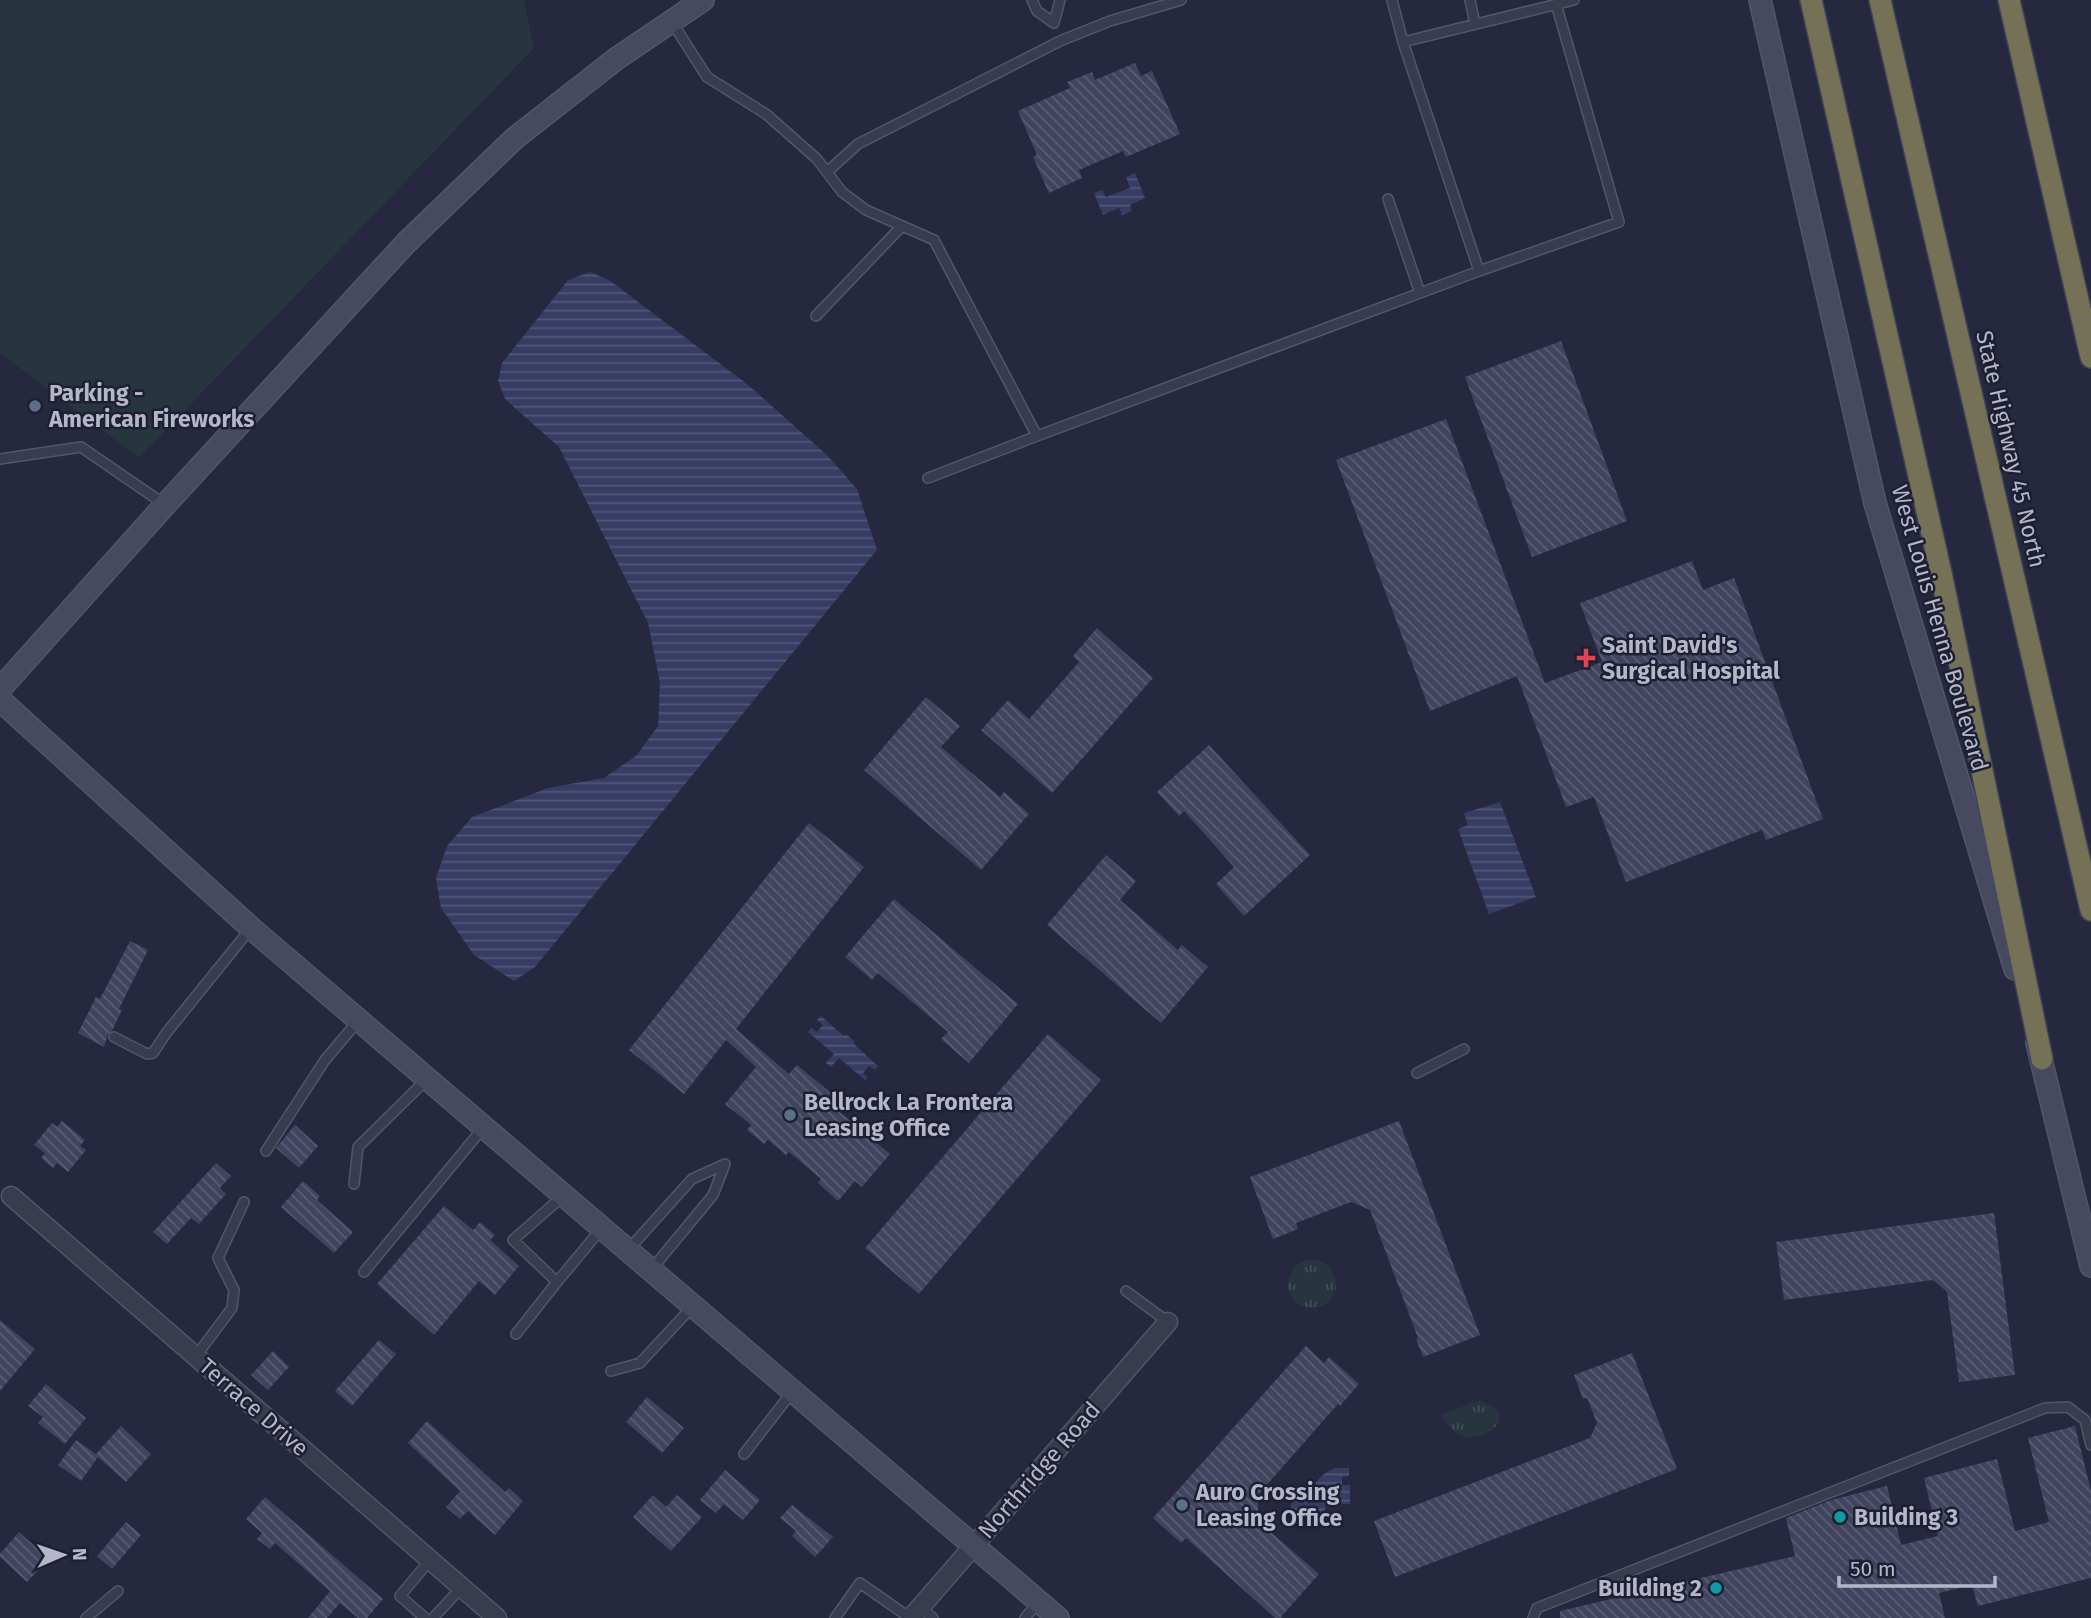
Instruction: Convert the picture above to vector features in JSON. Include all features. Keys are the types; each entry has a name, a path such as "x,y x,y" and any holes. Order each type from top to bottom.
{"highway":[{"path":"1811,0 1941,573 2042,1059"},
{"path":"2009,0 2091,357"},
{"name":"State Highway 45 North","path":"1882,10 2091,910"}],"main road":[{"path":"0,689 406,243 505,148 616,59 704,0"},
{"name":"West Louis Henna Boulevard","path":"1760,0 1875,503 2042,1059 2091,1266"},
{"path":"0,700 251,928 1058,1618"}],"street":[{"name":"Terrace Drive","path":"11,1196 497,1618"},
{"name":"Northridge Road","path":"919,1615 973,1546 1168,1322"}],"lane":[{"path":"1032,0 1037,11 1054,23"},
{"path":"1060,0 1054,23 1060,41"},
{"path":"827,172 858,144 1060,41 1110,21 1181,0"},
{"path":"1392,0 1403,42 1479,271"},
{"path":"1470,0 1475,24"},
{"path":"1403,42 1574,0"},
{"path":"928,478 1479,271 1619,222 1556,5"},
{"path":"672,22 708,77 766,114 817,159 842,191 866,210 934,240 1037,436"},
{"path":"1388,199 1420,293"},
{"path":"816,316 902,226"},
{"path":"0,459 81,447 166,505"},
{"path":"114,1037 147,1054 153,1054 167,1032 251,928"},
{"path":"266,1151 325,1060 359,1019"},
{"path":"1417,1073 1464,1049"},
{"path":"354,1184 358,1147 428,1078"},
{"path":"364,1272 484,1127"},
{"path":"628,1250 692,1179 725,1164 713,1195 651,1270"},
{"path":"557,1282 513,1240 564,1195"},
{"path":"195,1356 232,1308 234,1290 218,1258 244,1202"},
{"path":"516,1334 602,1228"},
{"path":"1126,1290 1168,1322"},
{"path":"611,1371 640,1363 693,1306"},
{"path":"744,1454 793,1391"},
{"path":"1533,1618 1537,1608 2045,1408 2068,1407 2085,1420 2091,1445"},
{"path":"425,1618 400,1595 430,1560"},
{"path":"835,1618 860,1583 919,1615"},
{"path":"433,1618 462,1587"},
{"path":"86,1618 118,1591"},
{"path":"1024,1618 1038,1602"}],"green space":[{"path":"0,0 524,0 534,48 139,458 0,353"},
{"path":"1312,1260 1329,1267 1336,1284 1329,1301 1312,1308 1295,1301 1288,1284 1295,1267"},
{"path":"1480,1400 1496,1410 1500,1417 1492,1430 1481,1435 1470,1437 1456,1433 1441,1415"}],"water":[{"path":"1135,173 1145,198 1130,205 1132,211 1122,215 1119,208 1103,215 1094,193 1102,190 1106,197 1130,188 1126,177"},
{"path":"590,272 609,280 747,384 827,455 857,489 877,550 535,967 514,981 474,955 441,908 436,878 447,846 472,817 548,788 604,778 637,755 658,726 660,683 648,623 559,447 505,399 498,381 502,363 568,280"},
{"path":"1500,802 1536,897 1489,914 1458,829 1468,825 1464,813"},
{"path":"821,1016 844,1036 846,1034 878,1066 875,1070 869,1066 863,1073 868,1077 865,1080 839,1058 831,1067 826,1063 834,1054 808,1032 811,1028 817,1032 823,1025 817,1020"},
{"path":"1335,1468 1349,1468 1349,1476 1342,1477 1342,1485 1350,1485 1350,1504 1326,1504 1324,1514 1313,1525 1306,1526 1295,1521 1290,1508 1294,1497 1299,1500 1305,1494 1311,1494 1320,1478"}],"building":[{"path":"1135,63 1141,76 1152,71 1180,134 1126,157 1123,151 1079,170 1082,178 1049,193 1033,157 1037,155 1018,111 1070,88 1067,82 1092,72 1095,80"},
{"path":"1561,341 1627,521 1532,557 1465,377"},
{"path":"1446,419 1545,683 1602,662 1580,603 1692,561 1703,590 1734,578 1823,819 1766,840 1762,830 1626,882 1594,797 1566,807 1517,676 1430,711 1336,460"},
{"path":"1097,628 1153,678 1052,793 981,730 1008,700 1029,719 1079,662 1073,656"},
{"path":"926,697 960,726 941,747 1000,797 1004,792 1029,814 981,870 864,770"},
{"path":"1209,745 1310,855 1244,916 1216,884 1234,867 1184,811 1179,816 1157,792"},
{"path":"809,823 864,867 736,1029 789,1074 797,1065 836,1097 830,1104 890,1154 862,1187 855,1181 838,1201 818,1183 821,1179 789,1152 786,1155 768,1140 764,1144 747,1130 751,1125 725,1104 756,1067 726,1040 684,1094 629,1050"},
{"path":"1106,855 1136,881 1120,900 1178,950 1182,945 1208,967 1161,1023 1047,925"},
{"path":"894,899 1018,1004 969,1063 941,1039 948,1032 878,973 872,980 845,957"},
{"path":"130,941 148,950 104,1047 78,1033 96,997 100,999"},
{"path":"1048,1034 1101,1080 919,1294 865,1248"},
{"path":"62,1121 85,1140 80,1146 86,1150 68,1172 57,1163 53,1168 41,1158 45,1153 34,1145 52,1123 57,1127"},
{"path":"1399,1121 1480,1335 1423,1357 1370,1210 1351,1202 1296,1223 1298,1229 1273,1239 1250,1177"},
{"path":"295,1125 318,1146 299,1168 276,1148"},
{"path":"216,1163 231,1176 220,1188 226,1194 199,1224 191,1218 167,1244 153,1232"},
{"path":"303,1181 320,1196 317,1200 353,1232 334,1253 281,1207"},
{"path":"444,1206 473,1230 480,1222 495,1235 490,1240 519,1266 495,1295 479,1281 434,1335 377,1284"},
{"path":"1994,1213 2015,1375 1959,1382 1947,1292 1933,1280 1784,1300 1776,1242"},
{"path":"0,1320 35,1349 0,1391"},
{"path":"379,1340 396,1354 352,1406 335,1391"},
{"path":"1306,1346 1324,1363 1329,1357 1359,1384 1258,1495 1258,1521 1319,1574 1280,1618 1275,1618 1186,1538 1181,1543 1153,1518"},
{"path":"273,1351 289,1367 268,1390 251,1375"},
{"path":"1632,1353 1677,1469 1395,1577 1374,1521 1590,1438 1597,1423 1587,1398 1583,1399 1574,1375"},
{"path":"46,1384 86,1418 65,1444 38,1423 43,1417 28,1406"},
{"path":"647,1397 684,1428 662,1453 626,1422"},
{"path":"427,1421 505,1492 509,1488 523,1501 495,1535 468,1511 460,1519 446,1507 460,1491 408,1443"},
{"path":"121,1426 151,1454 126,1482 98,1457 81,1481 58,1465 76,1440 96,1454"},
{"name":"Building 3","path":"2075,1426 2091,1491 2091,1578 1978,1606 1972,1585 1939,1593 1945,1618 1560,1618 1560,1611 1795,1556 1786,1518 1831,1500 1887,1486 1901,1545 1938,1536 1924,1478 1997,1459 2015,1531 2049,1522 2028,1438"},
{"path":"725,1470 760,1500 743,1520 724,1504 716,1513 700,1500"},
{"path":"653,1495 666,1507 677,1495 702,1517 671,1551 633,1517"},
{"path":"265,1497 383,1599 367,1618 358,1618 340,1603 327,1618 308,1618 330,1591 275,1543 270,1549 257,1539 262,1533 246,1519"},
{"path":"792,1505 833,1537 815,1557 792,1536 796,1531 780,1518"},
{"path":"126,1522 141,1535 112,1569 97,1556"},
{"path":"19,1532 49,1559 27,1582 0,1557"}],"place":[{"name":"Parking - American Fireworks","path":"35,406"},
{"name":"Saint David's Surgical Hospital","path":"1586,658"},
{"name":"Bellrock La Frontera Leasing Office","path":"790,1115"},
{"name":"Auro Crossing Leasing Office","path":"1182,1505"},
{"name":"Building 3","path":"1840,1517"},
{"name":"Building 2","path":"1716,1588"}]}
